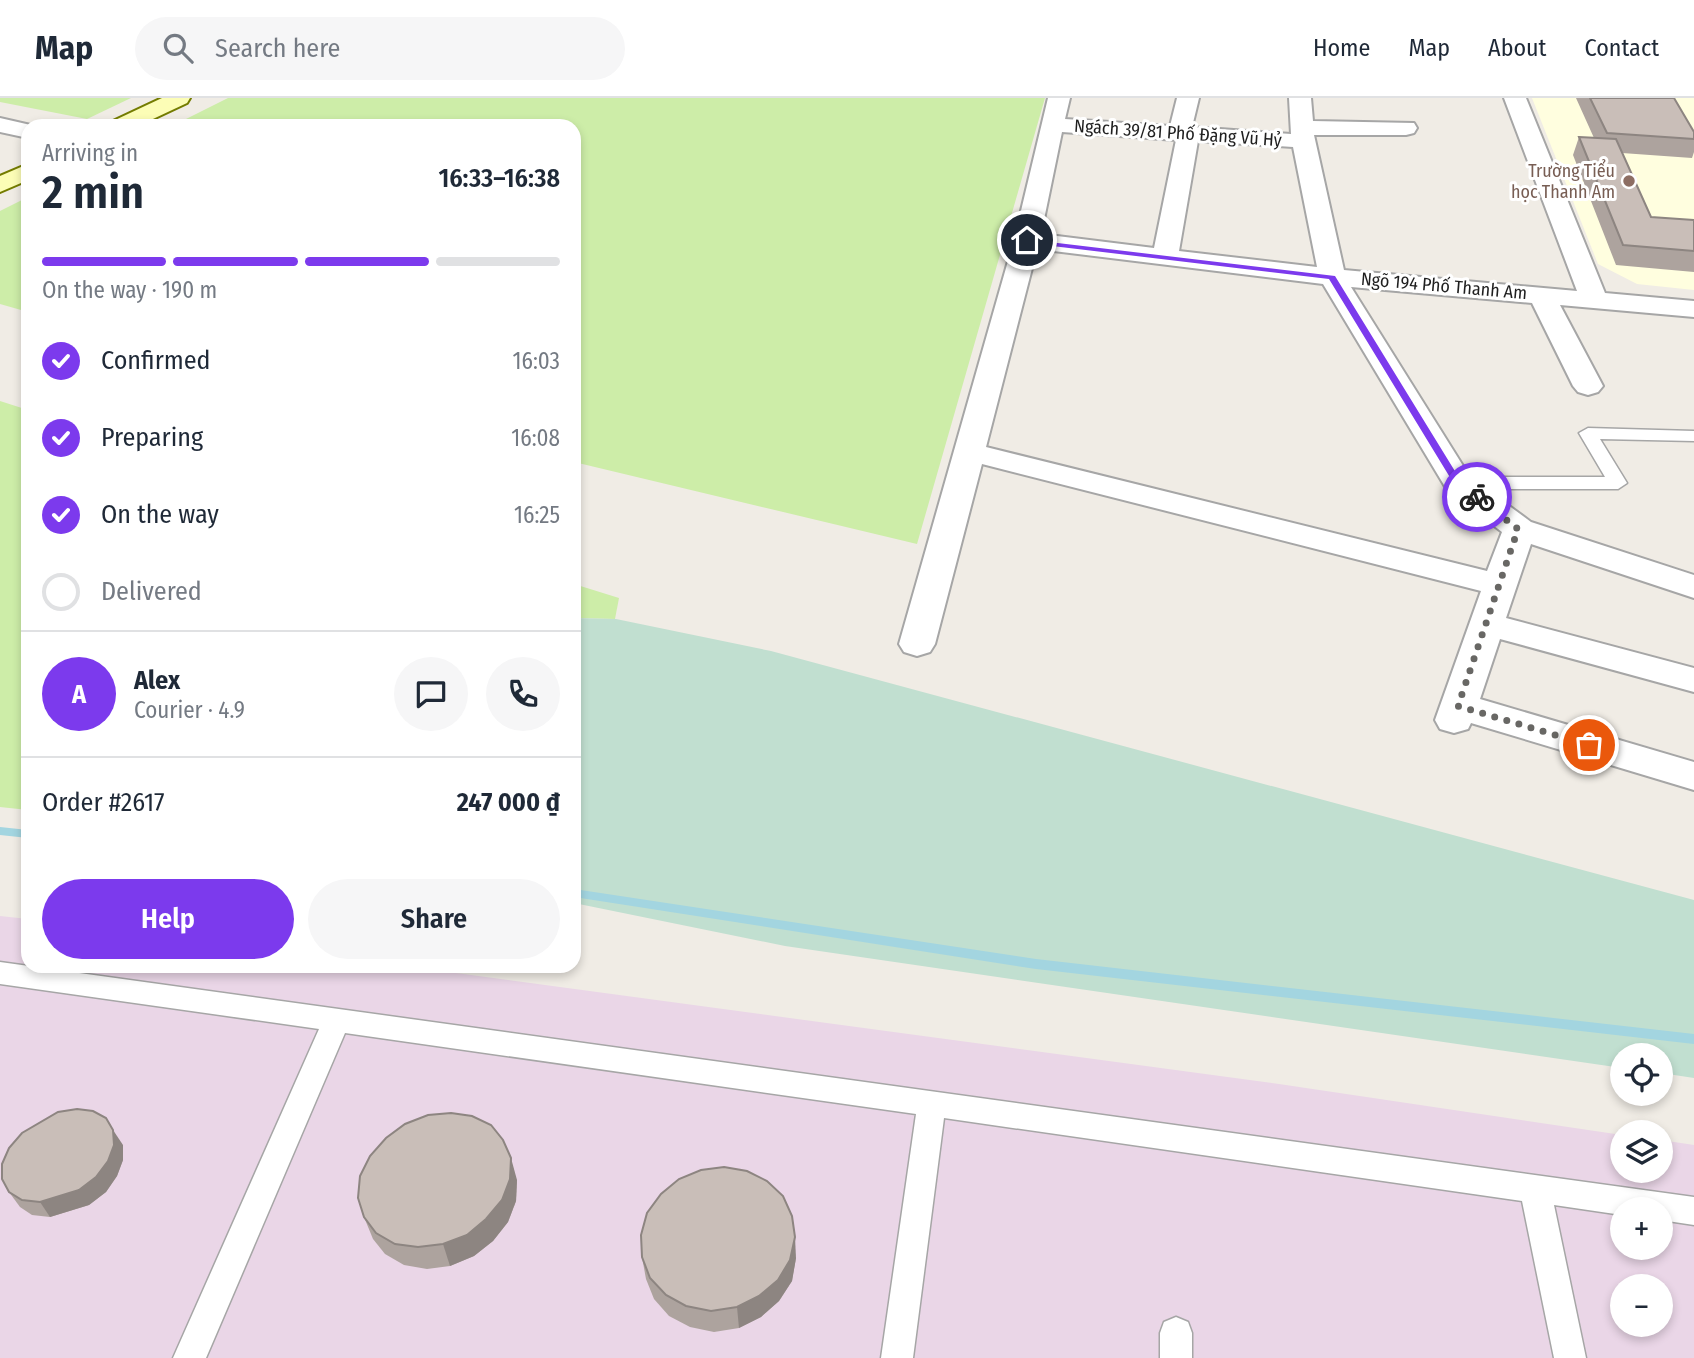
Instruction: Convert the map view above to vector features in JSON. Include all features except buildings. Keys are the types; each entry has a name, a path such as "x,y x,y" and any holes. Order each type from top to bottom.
{"main road":[{"path":"136,119 179,98"},
{"path":"0,185 21,174"}],"street":[{"path":"918,644 1027,240 1059,98"},
{"path":"1164,256 1188,98"},
{"path":"1300,98 1303,135 1332,277 1458,482 1518,529 1694,587"},
{"path":"1515,98 1594,299"},
{"path":"0,125 21,130"},
{"name":"Ngách 39/81 Phố Đặng Vũ Hỷ","path":"1053,125 1183,133 1303,135 1406,128"},
{"name":"Ngõ 194 Phố Thanh Am","path":"1027,240 1332,277 1694,309"},
{"path":"1541,294 1588,386"},
{"path":"969,452 1500,585"},
{"path":"1518,529 1456,713 1694,776"},
{"path":"1486,624 1694,680"}],"lane":[{"path":"1458,482 1618,483 1588,433 1694,436"},
{"path":"0,973 336,1023 932,1102 1694,1211"},
{"path":"189,1358 336,1023"},
{"path":"897,1358 932,1102"},
{"path":"1535,1188 1570,1358"}],"shaded area":[{"name":"Trường Tiểu học Thanh Am","path":"1532,98 1694,98 1694,290 1637,284 1598,264"},
{"path":"581,618 616,619 771,651 1694,900 1694,1078 1673,1075 1673,1043 1610,1043 1610,1066 785,946 581,904"},
{"path":"0,916 21,918 21,973 456,973 1279,1084 1610,1133 1610,1183 1673,1183 1673,1142 1694,1145 1694,1358 0,1358"}],"green space":[{"path":"0,98 131,98 87,119 0,102"},
{"path":"228,98 1045,98 917,544 581,464 581,119 186,119"},
{"path":"21,200 21,310 0,304 0,211"},
{"path":"0,401 21,408 21,809 0,807"},
{"path":"581,586 619,598 615,619 581,618"}],"waterway":[{"path":"0,831 21,833"},
{"path":"581,894 1036,964 1694,1039"}],"way so far":[{"path":"1477,497 1518,529 1458,706 1589,745"}],"place":[{"name":"Trường Tiểu học Thanh Am","path":"1629,181"}],"route":[{"path":"1027,240 1332,277 1458,482 1477,497"}]}
